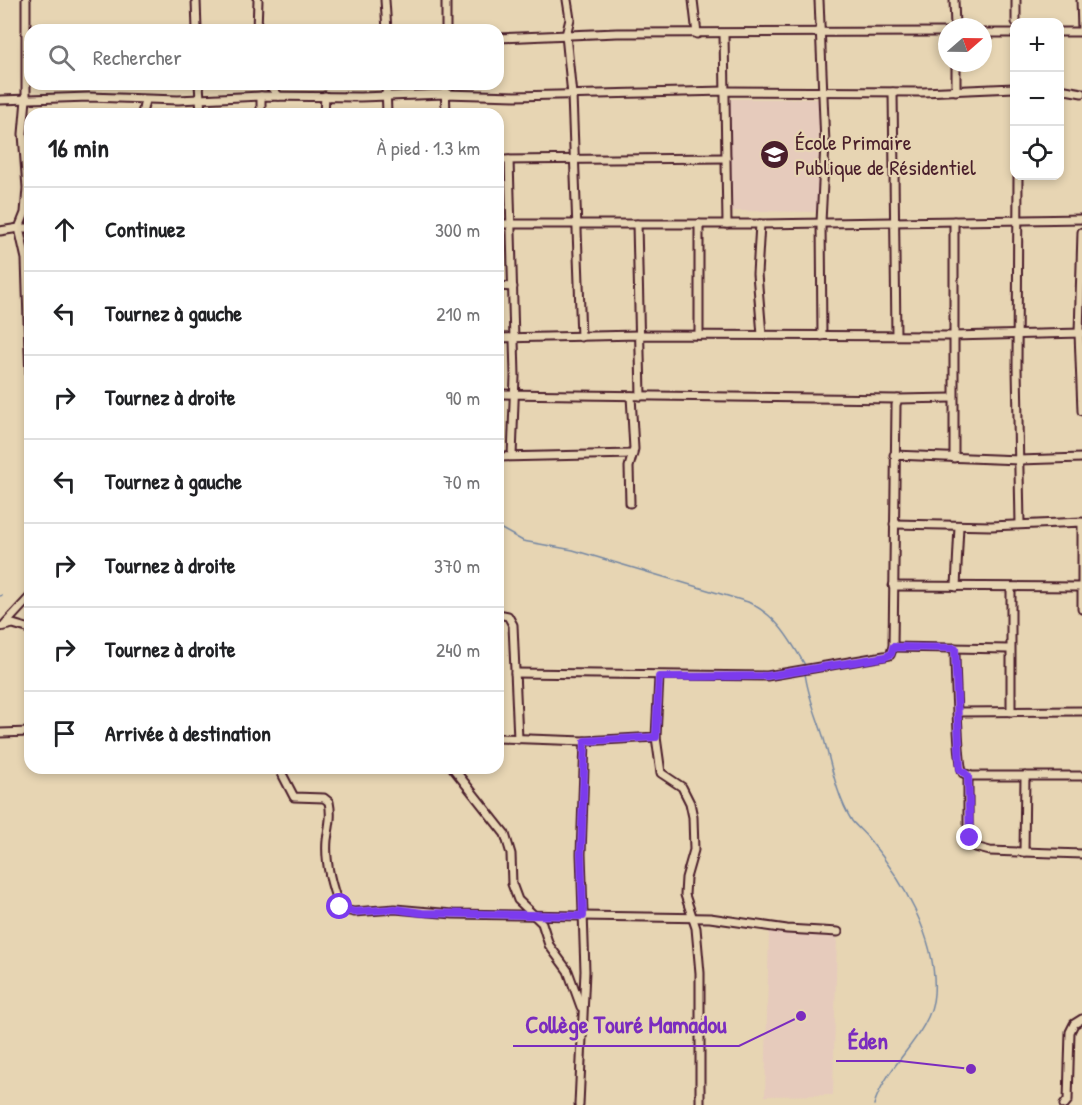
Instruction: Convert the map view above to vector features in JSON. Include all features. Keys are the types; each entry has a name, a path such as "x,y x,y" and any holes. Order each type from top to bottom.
{"street":[{"path":"26,0 26,24"},
{"path":"196,0 197,24"},
{"path":"257,24 258,0"},
{"path":"385,0 387,24"},
{"path":"446,0 446,24"},
{"path":"567,0 570,20 566,35 572,95 581,337"},
{"path":"693,0 697,34"},
{"path":"819,0 825,144 821,222 822,336"},
{"path":"954,0 955,18"},
{"path":"1016,0 1016,18"},
{"path":"1064,32 1082,30 1081,0"},
{"path":"504,38 566,35 938,32"},
{"path":"992,33 1010,33"},
{"path":"724,34 727,224"},
{"path":"956,72 956,91"},
{"path":"0,100 89,97 145,100 261,96 387,97 445,94 892,92 1010,88"},
{"path":"25,108 26,90"},
{"path":"199,90 200,108"},
{"path":"274,90 279,96"},
{"path":"386,90 387,108"},
{"path":"445,90 446,108"},
{"path":"1064,90 1082,93"},
{"path":"892,92 896,335"},
{"path":"261,96 261,108"},
{"path":"324,108 325,96"},
{"path":"143,108 145,100"},
{"path":"24,122 24,148"},
{"path":"504,160 726,159"},
{"path":"509,160 514,376 512,456"},
{"path":"1018,180 1017,333 1020,524"},
{"path":"24,216 19,228 24,250"},
{"path":"504,224 760,224 1082,219"},
{"path":"954,221 952,336 954,458"},
{"path":"637,224 641,396"},
{"path":"699,224 699,335"},
{"path":"760,224 757,265 762,335"},
{"path":"0,231 24,228"},
{"path":"1082,232 1082,411"},
{"path":"504,286 513,287"},
{"path":"504,338 639,335 952,336 1081,333"},
{"path":"504,390 514,376"},
{"path":"504,395 952,398"},
{"path":"630,503 629,467 633,454 631,396"},
{"path":"515,673 569,672 659,677 767,676 885,657 891,654 893,647 895,409 898,399"},
{"path":"504,457 633,454"},
{"path":"894,455 1019,460 1082,458"},
{"path":"894,524 959,526 1082,522 1082,609"},
{"path":"956,587 959,526"},
{"path":"893,586 1081,587"},
{"path":"1011,588 1009,649 1011,712"},
{"path":"3,626 24,603"},
{"path":"504,615 508,616 512,622 518,739"},
{"path":"3,626 24,628"},
{"path":"893,647 1009,649"},
{"path":"955,648 959,766 968,776 968,828 972,844 982,850 1082,854"},
{"path":"659,677 656,737 661,773 682,787 690,803 693,817 694,850 686,878 685,895 693,917 700,973 700,1105"},
{"path":"958,712 1082,711"},
{"path":"0,733 24,732"},
{"path":"504,738 585,741 656,737"},
{"path":"579,1105 583,1025 581,854 585,741"},
{"path":"282,774 294,797 324,798 329,802 331,820 327,838 329,870 339,906 345,910 693,917 787,929 838,932"},
{"path":"457,774 481,807 503,830 512,854 515,892 521,904 542,923 549,945 568,971 579,996 583,1025"},
{"path":"968,776 1082,776"},
{"path":"1024,852 1025,776"},
{"path":"1064,1105 1068,1100 1070,1032 1074,1023 1082,1019"}],"shaded area":[{"name":"École Primaire Publique de Résidentiel","path":"729,99 819,99 818,212 732,211"},
{"path":"769,930 837,936 833,1095 765,1096"}],"waterway":[{"path":"504,530 523,541 573,550 748,602 775,621 805,665"},
{"path":"805,673 810,698 842,802 852,821 881,854 905,891 924,931 934,973 934,994 925,1023 888,1076 874,1105"}],"place":[{"name":"École Primaire Publique de Résidentiel","path":"774,155"},
{"name":"Collège Touré Mamadou","path":"801,1016"},
{"name":"Éden","path":"971,1069"}],"route":[{"path":"340,907 349,912 395,909 422,913 583,916 581,854 585,741 656,737 659,677 767,676 885,657 891,654 893,647 955,648 960,733 958,759 960,769 968,776 970,838"}]}
